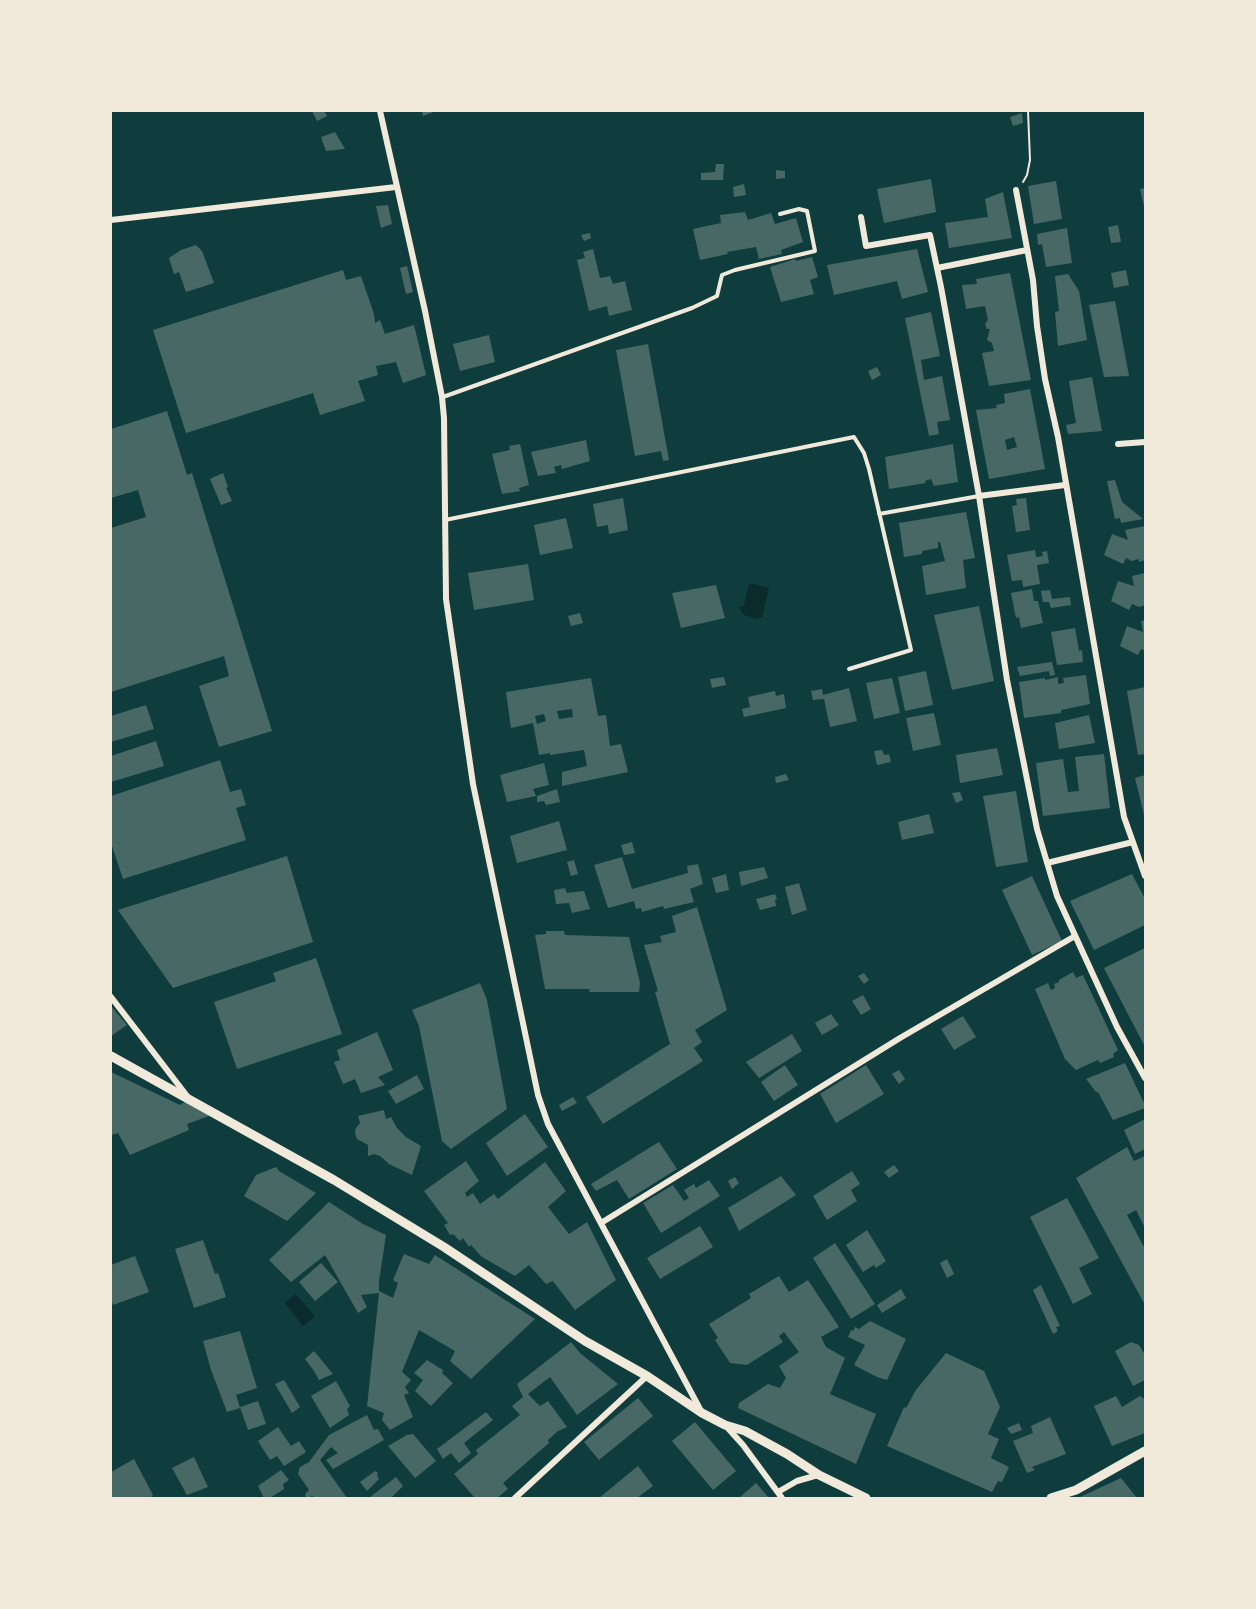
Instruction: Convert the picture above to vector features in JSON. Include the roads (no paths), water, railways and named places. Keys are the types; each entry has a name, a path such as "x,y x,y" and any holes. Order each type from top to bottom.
{"street":[{"path":"380,111 442,397 446,599 473,784 538,1095 548,1124 702,1413"},
{"path":"111,220 396,187"},
{"path":"1016,190 1033,280 1045,379 1058,437 1124,817 1145,876"},
{"path":"861,217 866,246 930,235 979,496 1007,680 1036,829 1057,896 1117,1027 1145,1078"},
{"path":"937,268 1027,250"},
{"path":"1118,444 1145,442"},
{"path":"979,496 1065,485"},
{"path":"1047,863 1133,842"},
{"path":"601,1223 900,1038 1076,936"},
{"path":"111,997 189,1098"},
{"path":"111,1056 334,1180 434,1241 585,1341 647,1376 702,1413 725,1425 745,1431 819,1475 866,1498"},
{"path":"515,1498 647,1376"},
{"path":"725,1425 780,1495 797,1481 819,1475"},
{"path":"1052,1498 1076,1490 1145,1451"}],"lane":[{"path":"442,397 692,308 717,297 722,276 735,270 815,251 807,211 799,209 780,214"},
{"path":"445,520 854,437 864,453 911,650 849,669"},
{"path":"879,514 979,496"}],"water":[{"path":"749,583 769,588 762,617 756,619 744,615 738,607 744,606"},
{"path":"296,1294 315,1317 303,1326 285,1303"}]}
